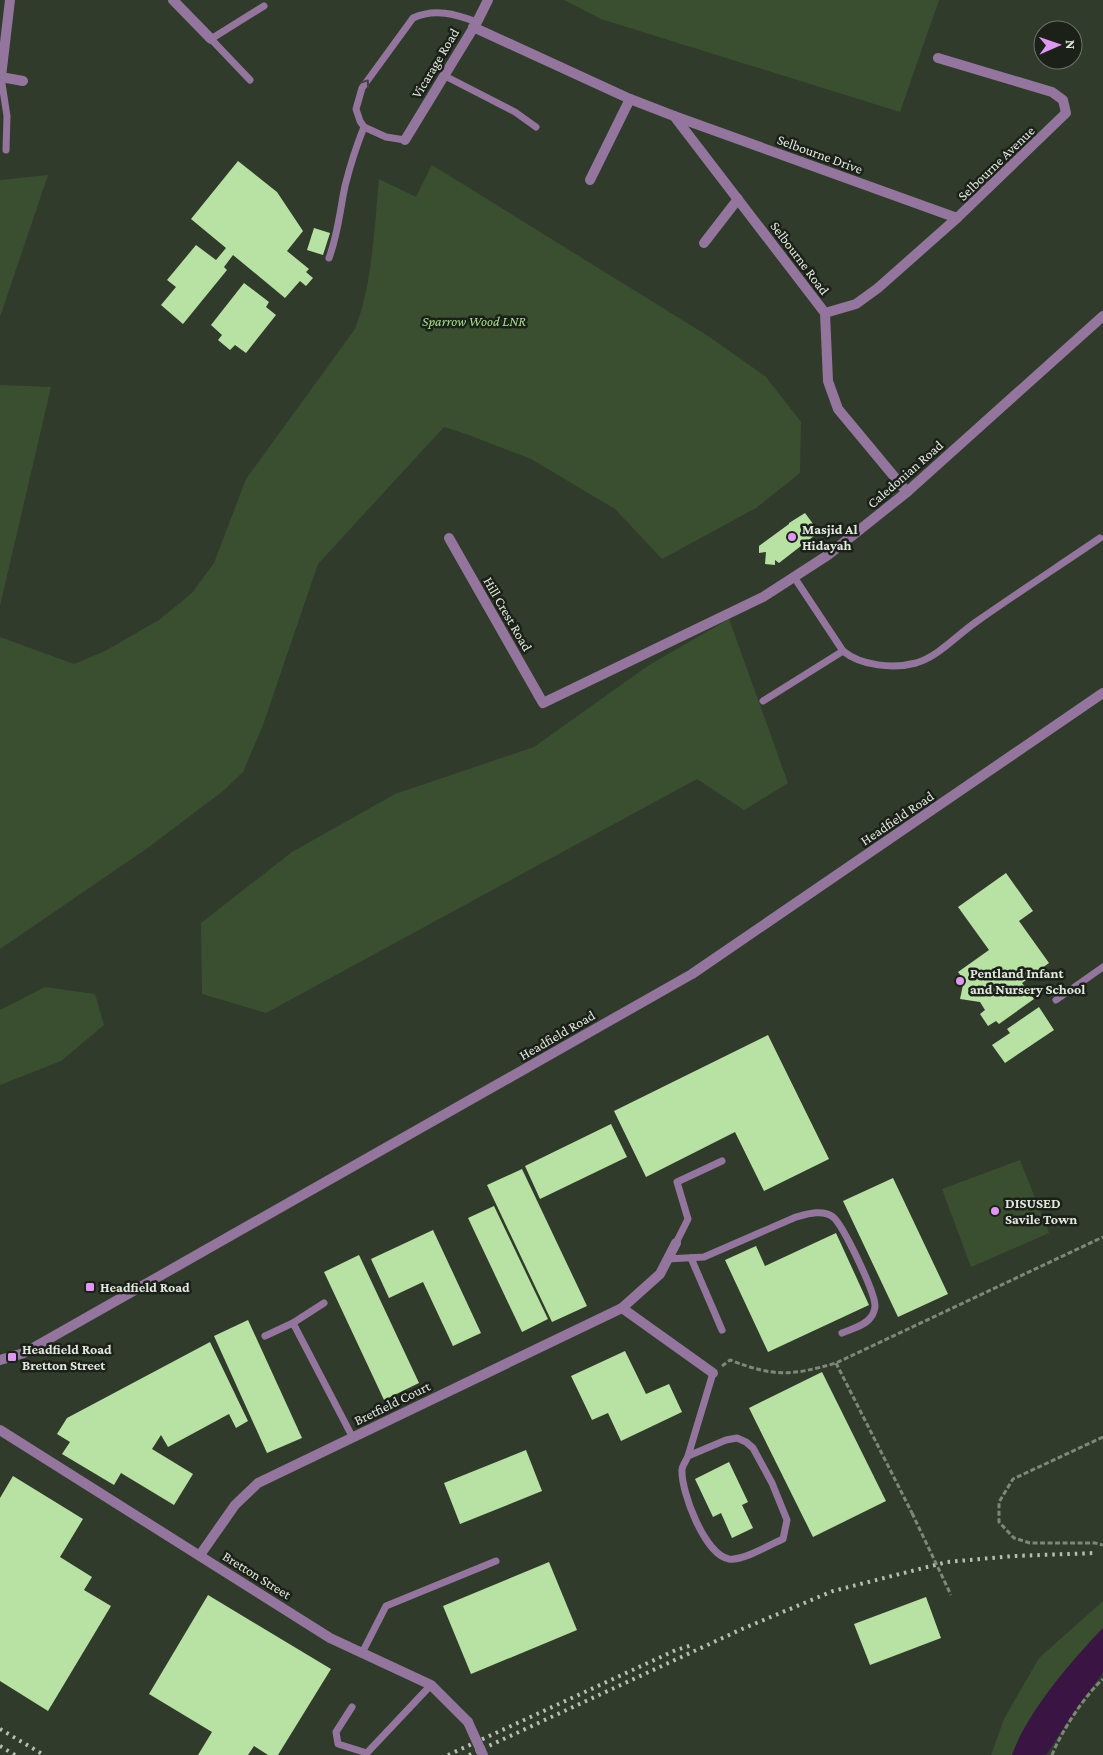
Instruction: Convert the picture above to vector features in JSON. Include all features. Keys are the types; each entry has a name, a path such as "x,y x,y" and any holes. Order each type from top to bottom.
{"street":[{"path":"10,0 1,77 23,81"},
{"path":"173,0 211,38"},
{"name":"Vicarage Road","path":"405,140 445,76 488,0"},
{"path":"475,25 630,99 674,116"},
{"name":"Selbourne Avenue","path":"825,313 856,304 957,218 1066,113 1063,100 1052,92 938,58"},
{"path":"590,180 630,99"},
{"name":"Selbourne Drive","path":"674,116 957,218"},
{"name":"Selbourne Road","path":"674,116 825,313 828,380 838,409 907,492"},
{"path":"704,243 738,199"},
{"name":"Caledonian Road","path":"543,703 763,598 828,555 907,492 1103,316"},
{"name":"Hill Crest Road","path":"449,538 543,703"},
{"name":"Headfield Road","path":"0,1360 24,1353 692,974 1103,693"},
{"name":"Bretfield Court","path":"200,1555 235,1505 258,1483 622,1308 660,1274 676,1243"},
{"path":"622,1308 713,1373"},
{"name":"Bretton Street","path":"0,1430 330,1638 431,1685 468,1722 482,1755"}],"lane":[{"path":"250,80 211,38 264,6"},
{"path":"405,140 386,137 364,127 356,109 362,88 413,18 423,13 438,12 457,15 475,25"},
{"path":"445,76 515,112 536,127"},
{"path":"1,77 7,116 6,150"},
{"path":"329,258 335,242 345,187 354,152 364,127"},
{"path":"794,577 843,651 858,660 898,667 932,656 975,622 1100,538"},
{"path":"763,701 843,651"},
{"path":"1056,1000 1103,967"},
{"path":"676,1243 688,1219 677,1182 722,1161"},
{"path":"667,1259 704,1257 796,1217 820,1213 832,1215 842,1226 869,1286 875,1306 872,1316 864,1324 842,1333"},
{"path":"691,1258 722,1330"},
{"path":"265,1336 293,1323 324,1303"},
{"path":"293,1323 353,1438"},
{"path":"688,1456 726,1440 737,1438 753,1448 772,1483 786,1520 783,1539 739,1558 728,1558 718,1555 704,1535 687,1501 682,1469 688,1456 713,1373"},
{"path":"362,1653 386,1606 496,1561"},
{"path":"352,1706 336,1732 338,1744 366,1754 431,1685"}],"path":[{"path":"713,1373 730,1360 755,1370 781,1374 808,1371 836,1363 1103,1237"},
{"path":"836,1363 951,1595"},
{"path":"1103,1437 1013,1479 999,1502 999,1522 1014,1538 1030,1543 1095,1543 1103,1545"},
{"path":"1052,1755 1092,1689 1103,1679"}],"green space":[{"path":"564,0 939,0 900,112 601,19"},
{"name":"Sparrow Wood LNR","path":"432,165 708,336 766,377 801,422 800,473 756,508 662,559 615,509 531,459 444,427 318,564 263,725 243,772 223,791 149,847 0,949 0,637 74,664 105,651 159,620 192,593 214,563 246,479 355,329 366,293 379,179 416,197"},
{"path":"48,175 0,317 0,180"},
{"path":"0,385 51,387 0,606"},
{"path":"729,619 788,783 744,810 697,779 266,1013 202,994 201,923 292,852 395,794 534,747 649,665"},
{"path":"45,987 95,994 104,1025 61,1061 0,1085 0,1010"},
{"name":"DISUSED Savile Town","path":"1020,1160 1049,1233 971,1267 942,1189"},
{"path":"1103,1601 1103,1628 1077,1656 1039,1704 1019,1738 1012,1755 991,1755 1004,1719 1039,1658"}],"shaded area":[{"path":"1103,1628 1103,1673 1080,1703 1046,1755 1012,1755 1028,1721 1039,1704"}],"building":[{"path":"238,161 277,192 303,231 287,251 309,269 306,272 313,278 306,286 300,281 285,298 233,255 224,267 227,270 183,324 161,305 176,287 167,280 196,245 216,260 226,248 191,219"},
{"path":"314,228 330,233 323,255 307,250"},
{"path":"244,283 269,302 266,307 276,315 246,353 235,345 230,350 218,340 222,335 211,325"},
{"name":"Masjid Al Hidayah","path":"805,513 819,532 779,563 775,560 775,565 765,564 766,552 759,553 759,546"},
{"path":"1006,873 1033,911 1019,921 1049,963 1022,983 1034,999 999,1024 996,1021 988,1026 980,1014 985,1010 980,1002 960,999 964,980 958,972 989,950 958,907"},
{"path":"1039,1007 1054,1030 1005,1063 992,1045 1010,1033 1007,1029"},
{"path":"768,1035 829,1159 764,1191 735,1132 646,1177 614,1111"},
{"path":"611,1124 627,1157 540,1199 525,1166"},
{"path":"522,1169 587,1306 552,1322 487,1185"},
{"path":"893,1178 948,1294 898,1317 843,1201"},
{"path":"494,1206 548,1319 522,1332 468,1218"},
{"path":"433,1230 481,1333 453,1346 423,1282 389,1298 371,1259"},
{"path":"836,1233 869,1305 768,1352 725,1260 756,1246 765,1266"},
{"path":"359,1255 419,1383 384,1400 324,1272"},
{"path":"248,1320 302,1438 267,1453 214,1336"},
{"path":"210,1342 248,1421 236,1428 229,1414 168,1447 161,1435 152,1449 193,1474 174,1505 121,1473 114,1485 62,1454 70,1442 57,1434 67,1418"},
{"path":"625,1351 646,1394 669,1384 682,1412 621,1441 608,1413 592,1420 571,1376"},
{"path":"822,1372 886,1501 813,1537 749,1408"},
{"path":"526,1450 542,1491 460,1524 444,1483"},
{"path":"729,1462 748,1502 742,1505 753,1528 732,1538 721,1513 713,1517 695,1479"},
{"path":"13,1476 83,1519 60,1557 92,1577 84,1590 111,1606 48,1711 0,1681 0,1498"},
{"path":"549,1562 577,1630 471,1674 443,1606"},
{"path":"208,1595 331,1669 278,1755 268,1755 254,1746 248,1755 198,1755 212,1732 149,1694"},
{"path":"926,1597 941,1638 870,1665 854,1624"}],"railway":[{"path":"469,1755 742,1629 833,1591 947,1562 1014,1556 1095,1553"},
{"path":"448,1755 676,1650 692,1645"},
{"path":"0,1729 44,1755"},
{"path":"0,1746 15,1755"}],"place":[{"name":"Masjid Al Hidayah","path":"792,537"},
{"name":"Pentland Infant and Nursery School","path":"960,981"},
{"name":"DISUSED Savile Town","path":"995,1211"},
{"name":"Headfield Road","path":"90,1287"},
{"name":"Headfield Road Bretton Street","path":"12,1357"}]}
